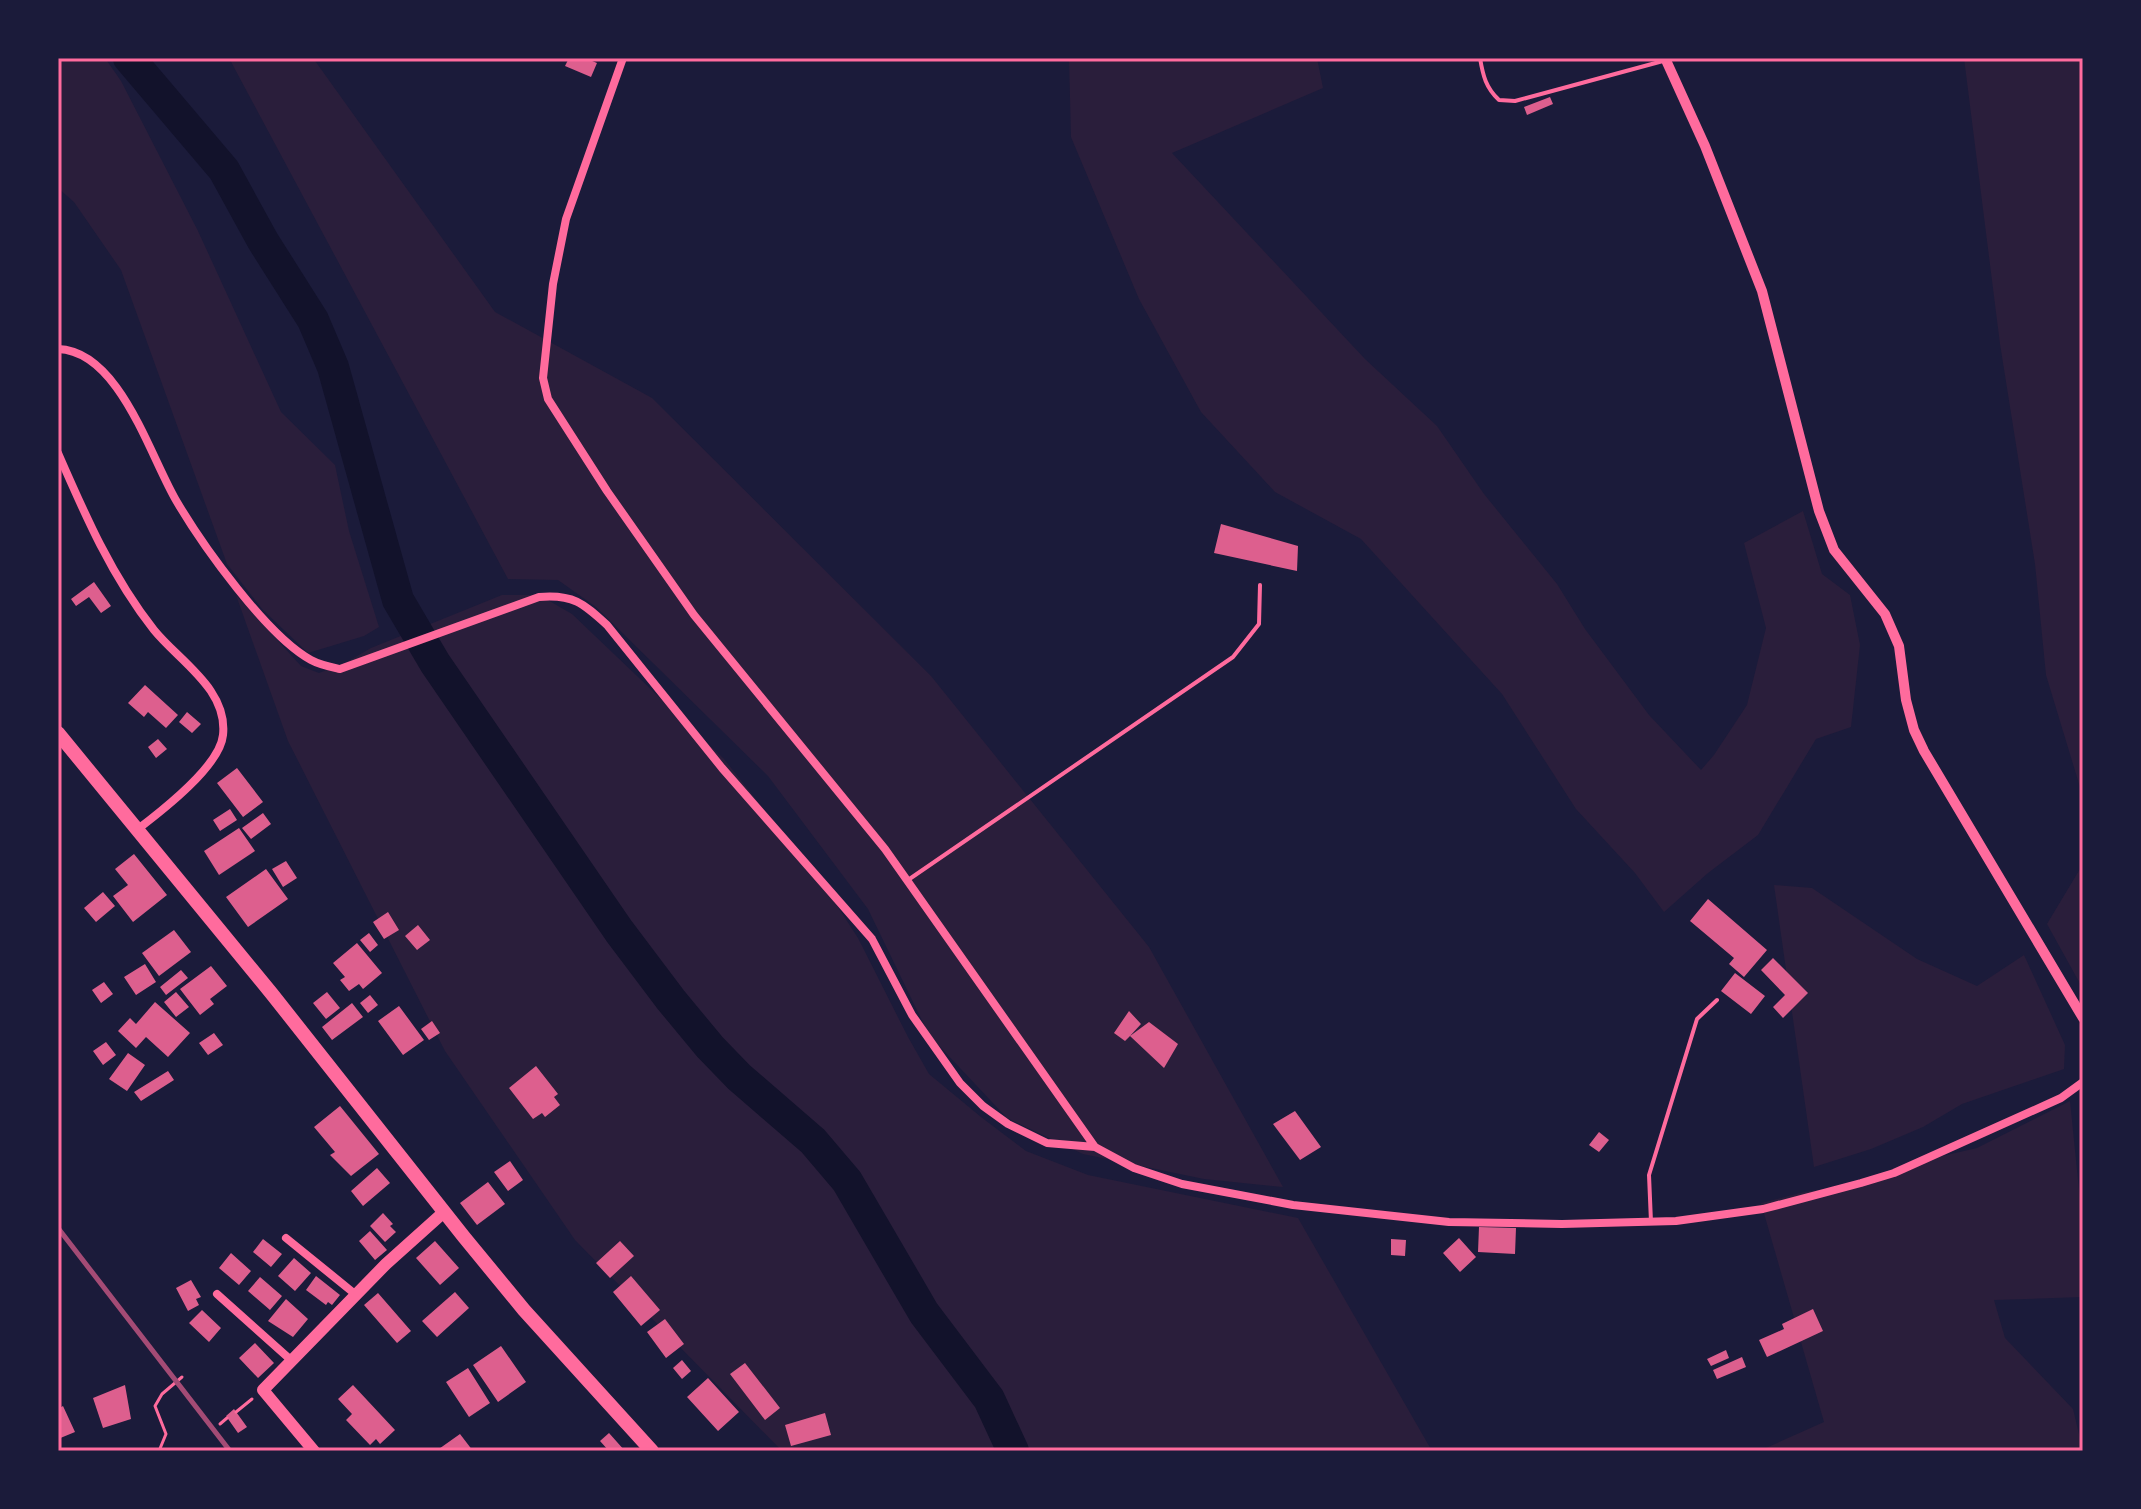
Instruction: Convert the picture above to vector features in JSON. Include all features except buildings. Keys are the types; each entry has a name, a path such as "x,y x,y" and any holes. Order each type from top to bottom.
{"highway":[{"path":"58,733 524,1310 652,1451"}],"main road":[{"path":"314,1451 263,1390 355,1294 444,1212"}],"street":[{"path":"623,58 566,219 553,284 543,378 548,399 607,491 694,615 805,748 908,880 1095,1147"},
{"path":"1665,59 1705,146 1762,291 1819,511 1834,550 1885,614 1899,646 1906,700 1914,730 2083,1018"},
{"path":"58,349 85,356 112,382 139,424 176,500 220,566 254,606 312,660 340,669 539,597 560,595 585,605 607,625 722,768 872,939 912,1015 968,1091 983,1106 1023,1133 1055,1145 1095,1147 1134,1168 1182,1184 1293,1205 1449,1222 1562,1224 1676,1221 1763,1209 1894,1173 2061,1098 2083,1082"},
{"path":"58,453 98,544 122,583 156,632 188,664 215,698 222,718 223,737 213,758 179,794 138,829"},
{"path":"286,1238 355,1294"},
{"path":"217,1294 292,1361"}],"lane":[{"path":"1480,58 1489,91 1499,100 1515,101 1665,59"},
{"path":"908,880 1233,657 1259,624 1260,585"},
{"path":"1651,1222 1649,1175 1697,1019 1717,1000"}],"path":[{"path":"159,1451 166,1434 155,1406 162,1394 182,1377"},
{"path":"220,1424 227,1418"}],"shaded area":[{"path":"58,58 105,58 121,81 198,231 281,412 335,465 349,531 379,627 364,636 308,653 262,609 227,564 121,270 74,202 58,188"},
{"path":"229,58 313,58 495,312 652,398 931,676 1149,947 1283,1187 1204,1179 1083,1154 1007,1118 929,1035 868,909 768,776 596,607 558,580 508,579"},
{"path":"1069,58 1317,58 1323,88 1172,153 1365,359 1437,426 1484,494 1557,584 1585,629 1649,715 1701,770 1747,705 1766,628 1744,543 1803,511 1822,574 1850,595 1860,645 1851,727 1816,739 1758,835 1664,912 1635,873 1576,809 1502,694 1361,539 1275,492 1201,412 1139,299 1071,137"},
{"path":"1964,58 2083,58 2083,797 2046,675 2035,564 2000,344"},
{"path":"236,595 301,666 319,673 371,648 502,595 539,595 572,614 724,759 823,884 858,938 929,1074 1026,1151 1088,1175 1298,1218 1432,1451 782,1451 575,1240 445,1051 288,741"},
{"path":"2083,864 2083,989 2047,924"},
{"path":"1774,885 1812,888 1917,959 1977,986 2024,955 2065,1045 2064,1069 1962,1104 1923,1127 1871,1149 1814,1167"},
{"path":"2070,1101 2083,1229 2083,1297 1994,1300 2005,1338 2073,1409 2083,1451 1759,1451 1824,1422 1761,1203 1840,1187 1925,1160 1977,1148"}],"waterway":[{"path":"129,58 224,170 263,241 313,320 333,367 398,600 435,663 619,931 671,1000 739,1077 813,1141 847,1181 924,1313 989,1399 1013,1451"}],"railway":[{"path":"58,1228 230,1451"}]}
